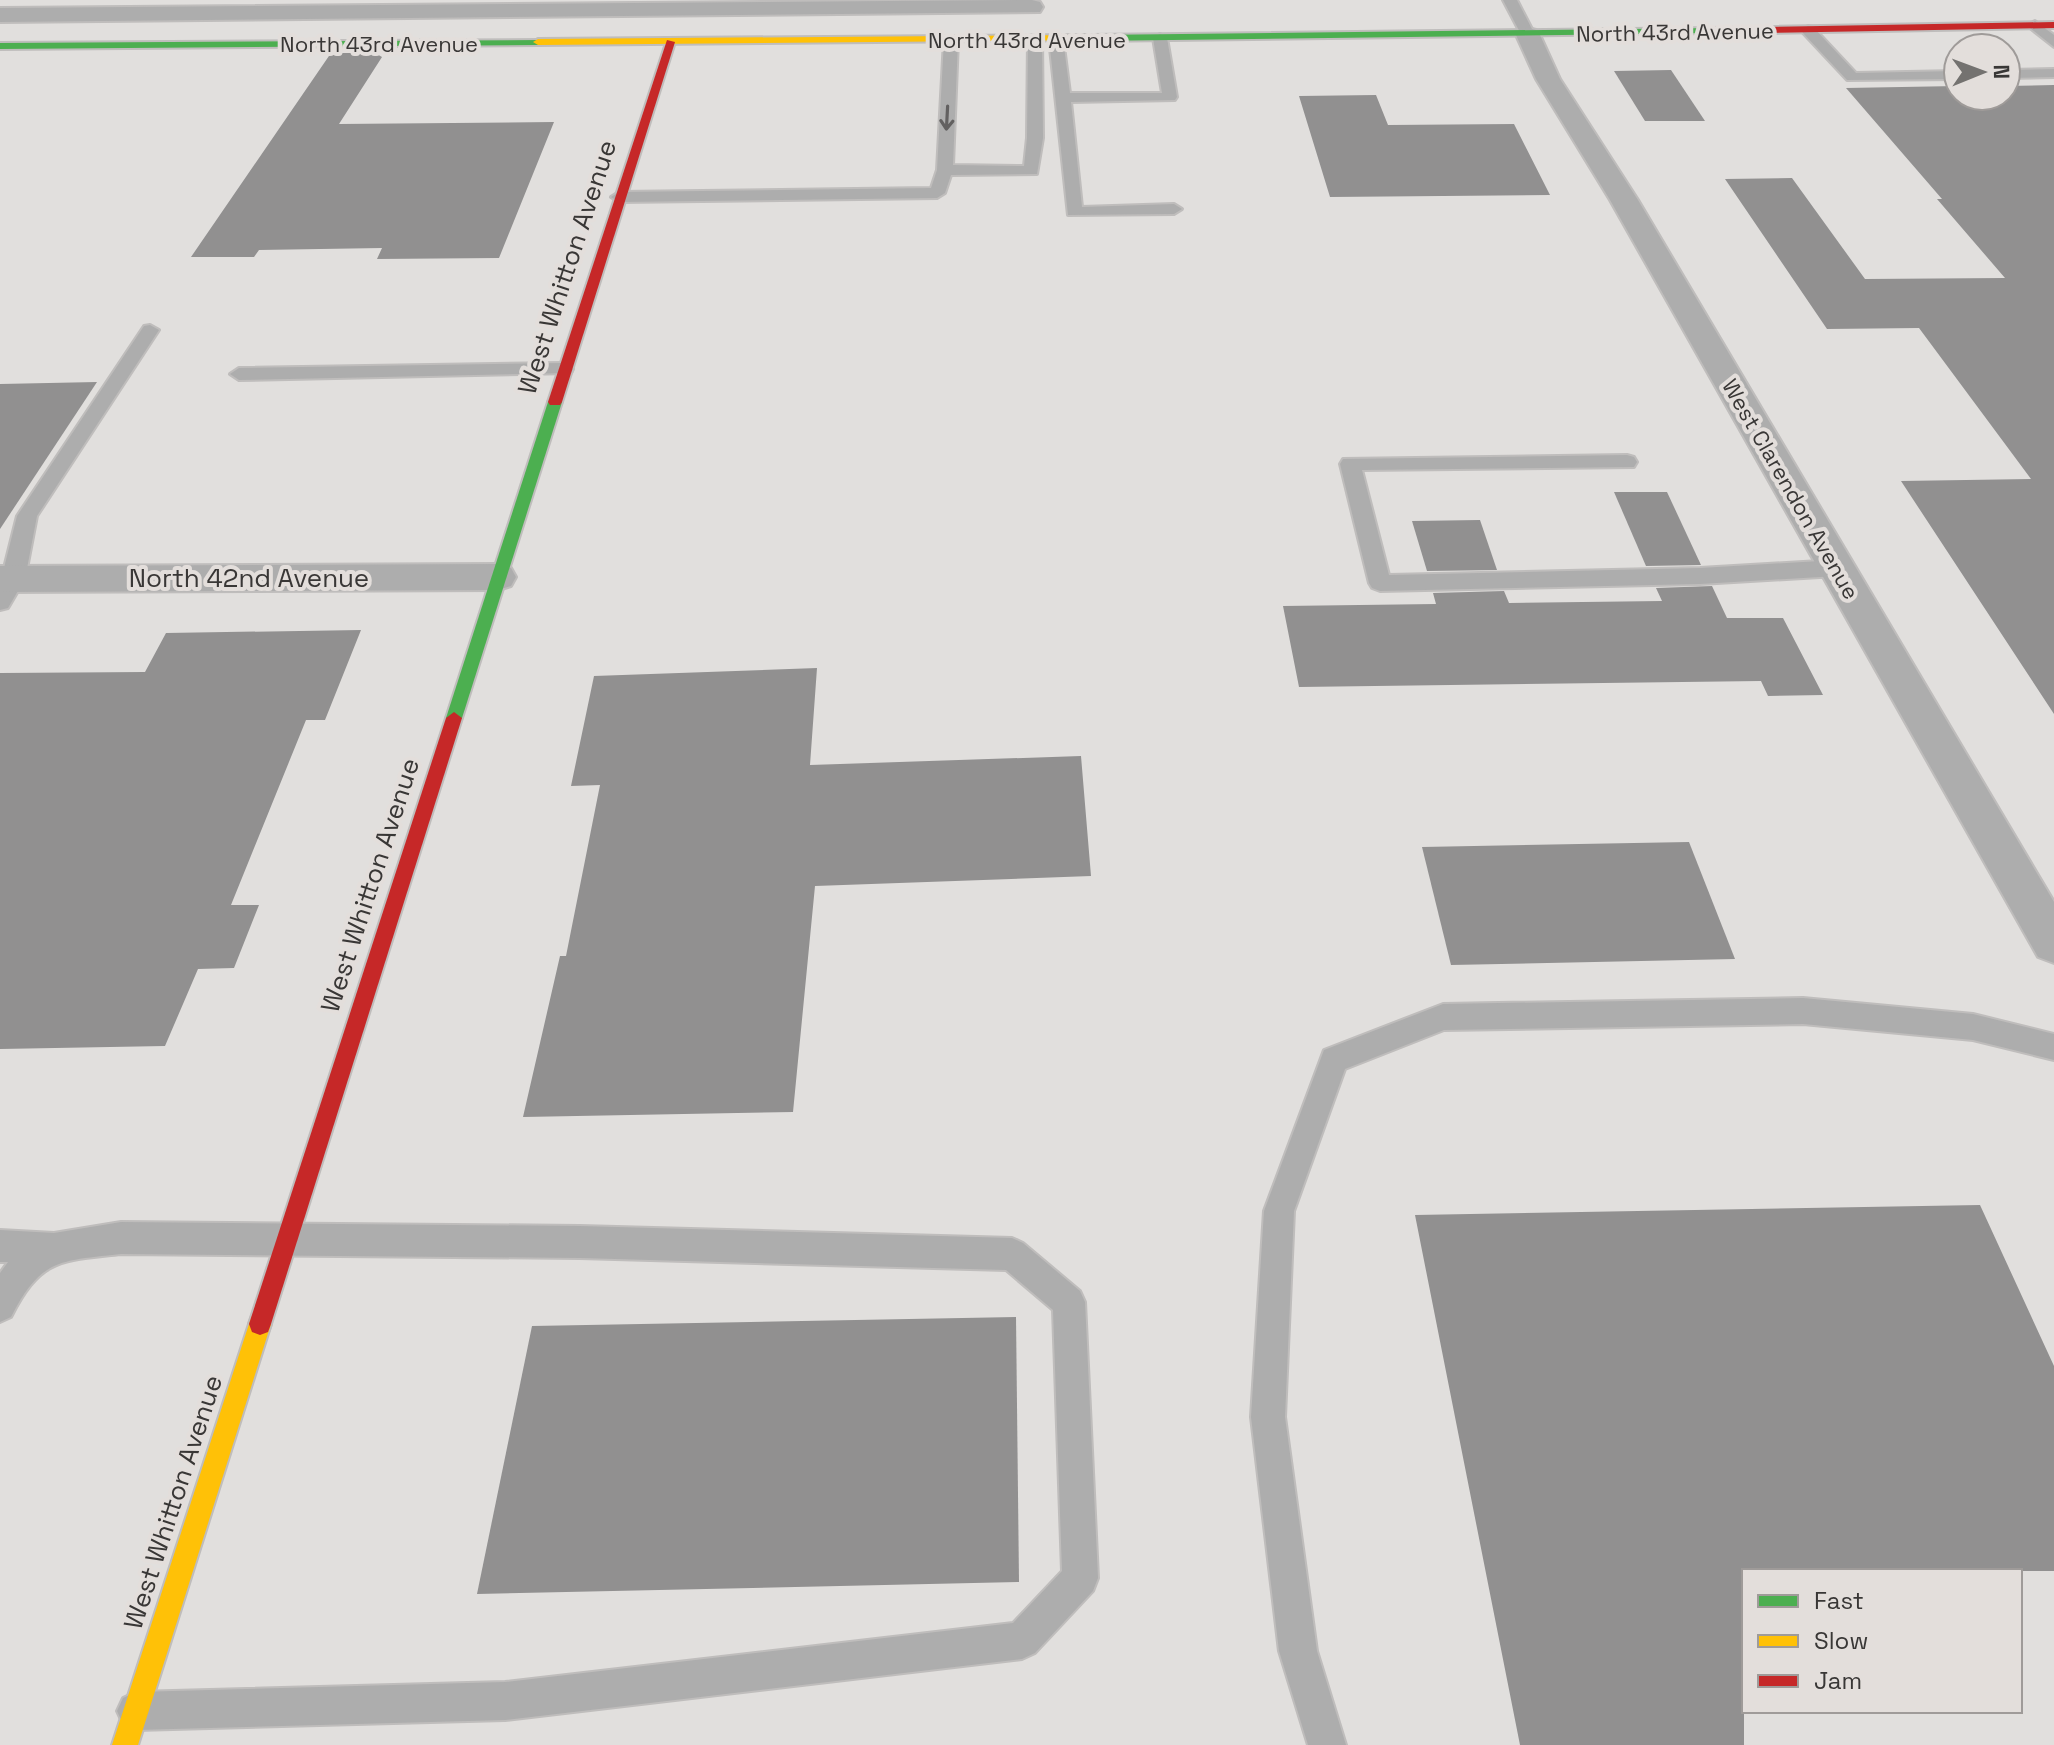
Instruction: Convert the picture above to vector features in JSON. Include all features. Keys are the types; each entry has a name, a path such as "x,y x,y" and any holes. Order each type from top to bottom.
{"main road":[{"name":"North 43rd Avenue","path":"0,46 1045,40 2054,25"},
{"name":"West Whitton Avenue","path":"130,1728 670,42"}],"street":[{"name":"North 43rd Avenue","path":"0,15 179,7 1032,4"},
{"path":"1032,4 1045,40"},
{"path":"146,45 179,7"},
{"name":"West Clarendon Avenue","path":"1528,35 1548,79 1624,200 2054,943"},
{"name":"North 42nd Avenue","path":"5,587 498,577"}],"lane":[{"path":"1510,0 1528,35"},
{"path":"2035,25 2054,43"},
{"path":"1808,30 1852,77 1942,75"},
{"path":"1063,98 1170,97 1160,38"},
{"path":"619,197 937,193 945,170 951,40"},
{"path":"1045,40 1063,98 1074,212 1174,209"},
{"path":"945,170 1031,171 1036,149 1031,72 1045,40"},
{"path":"2022,74 2054,73"},
{"path":"5,587 27,516 150,330"},
{"path":"239,374 564,369"},
{"path":"1627,462 1350,464 1380,583 1700,576 1837,568"},
{"path":"1327,1745 1298,1651 1268,1417 1279,1211 1334,1060 1443,1017 1803,1011 1973,1027 2054,1047"},
{"path":"0,1246 50,1247 121,1238 580,1242 1012,1254 1069,1302 1080,1578 1022,1640 505,1701 130,1728"},
{"path":"0,1306 16,1276 50,1247"}],"building":[{"path":"331,53 375,53 382,57 339,124 554,122 499,258 377,259 382,248 259,250 254,257 191,257"},
{"path":"1671,70 1705,121 1645,121 1614,71"},
{"path":"2054,85 2054,714 1901,481 2031,479 1919,328 1827,329 1725,179 1792,178 1865,279 2005,278 1846,88 1942,86 1942,112 2022,112 2022,86"},
{"path":"1376,95 1388,125 1514,124 1550,195 1330,197 1299,96"},
{"path":"97,382 0,529 0,384"},
{"path":"1614,492 1667,492 1701,565 1646,566"},
{"path":"1480,520 1497,570 1427,571 1412,521"},
{"path":"1712,586 1727,618 1783,618 1823,695 1768,696 1761,681 1299,687 1283,606 1436,604 1433,593 1504,591 1509,603 1662,601 1656,588"},
{"path":"361,630 325,720 306,720 231,905 259,905 234,968 198,969 165,1046 0,1049 0,673 145,672 166,633"},
{"path":"817,668 810,765 1081,756 1091,876 815,886 793,1112 523,1117 560,956 566,956 600,785 571,786 594,676"},
{"path":"1689,842 1735,959 1451,965 1422,847"},
{"path":"1980,1205 2054,1366 2054,1571 1742,1569 1744,1745 1520,1745 1415,1215"},
{"path":"1016,1317 1019,1582 477,1594 532,1326"}],"traffic: fast":[{"path":"1092,38 1714,31"},
{"path":"0,46 538,42"},
{"path":"454,718 555,402"}],"traffic: slow":[{"path":"538,42 1092,38"},
{"path":"125,1745 260,1324"}],"traffic: jam":[{"path":"1714,31 2054,25"},
{"path":"555,402 670,42"},
{"path":"260,1324 454,718"}]}
